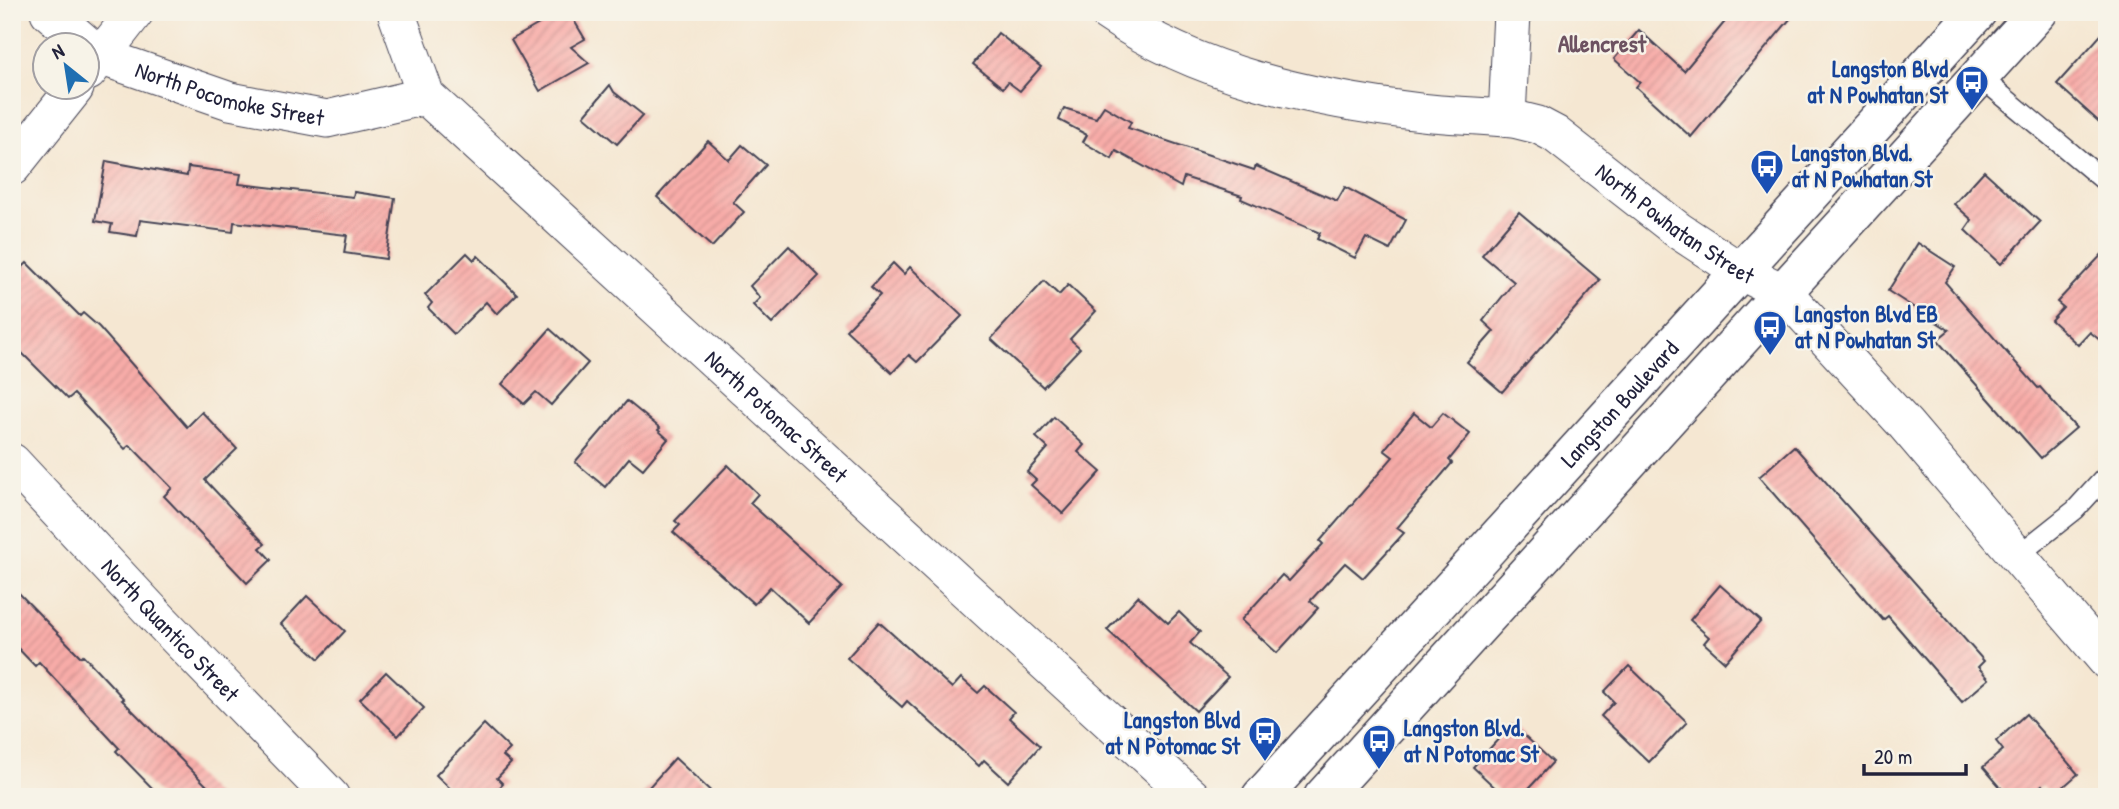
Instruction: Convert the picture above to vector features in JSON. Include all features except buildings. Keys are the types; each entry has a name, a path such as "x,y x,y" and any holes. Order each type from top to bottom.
{"main road":[{"name":"Langston Boulevard","path":"1261,797 1977,12"},
{"name":"Langston Boulevard","path":"1323,797 2038,12"}],"street":[{"name":"North Pocomoke Street","path":"49,12 66,32"},
{"path":"102,54 135,12"},
{"name":"North Potomac Street","path":"396,12 426,96 1192,797"},
{"name":"North Powhatan Street","path":"1107,12 1132,29 1173,50 1270,84 1392,108 1507,118 1538,125 1555,134 1679,231 1740,271 1784,293 1905,424 2107,661"},
{"path":"1507,118 1512,12"},
{"name":"North Pocomoke Street","path":"102,66 230,101 327,119 426,96"},
{"path":"12,167 64,102"},
{"name":"North Quantico Street","path":"12,462 331,797"}],"lane":[{"path":"1980,77 2107,183"},
{"path":"2017,556 2075,510 2107,475"}],"place":[{"name":"Langston Blvd at N Powhatan St","path":"1972,112"},
{"name":"Langston Blvd. at N Powhatan St","path":"1767,196"},
{"name":"Langston Blvd EB at N Powhatan St","path":"1770,357"},
{"name":"Langston Blvd at N Potomac St","path":"1265,763"},
{"name":"Langston Blvd. at N Potomac St","path":"1379,771"}],"district":[{"name":"Allencrest","path":"1602,44"}]}
